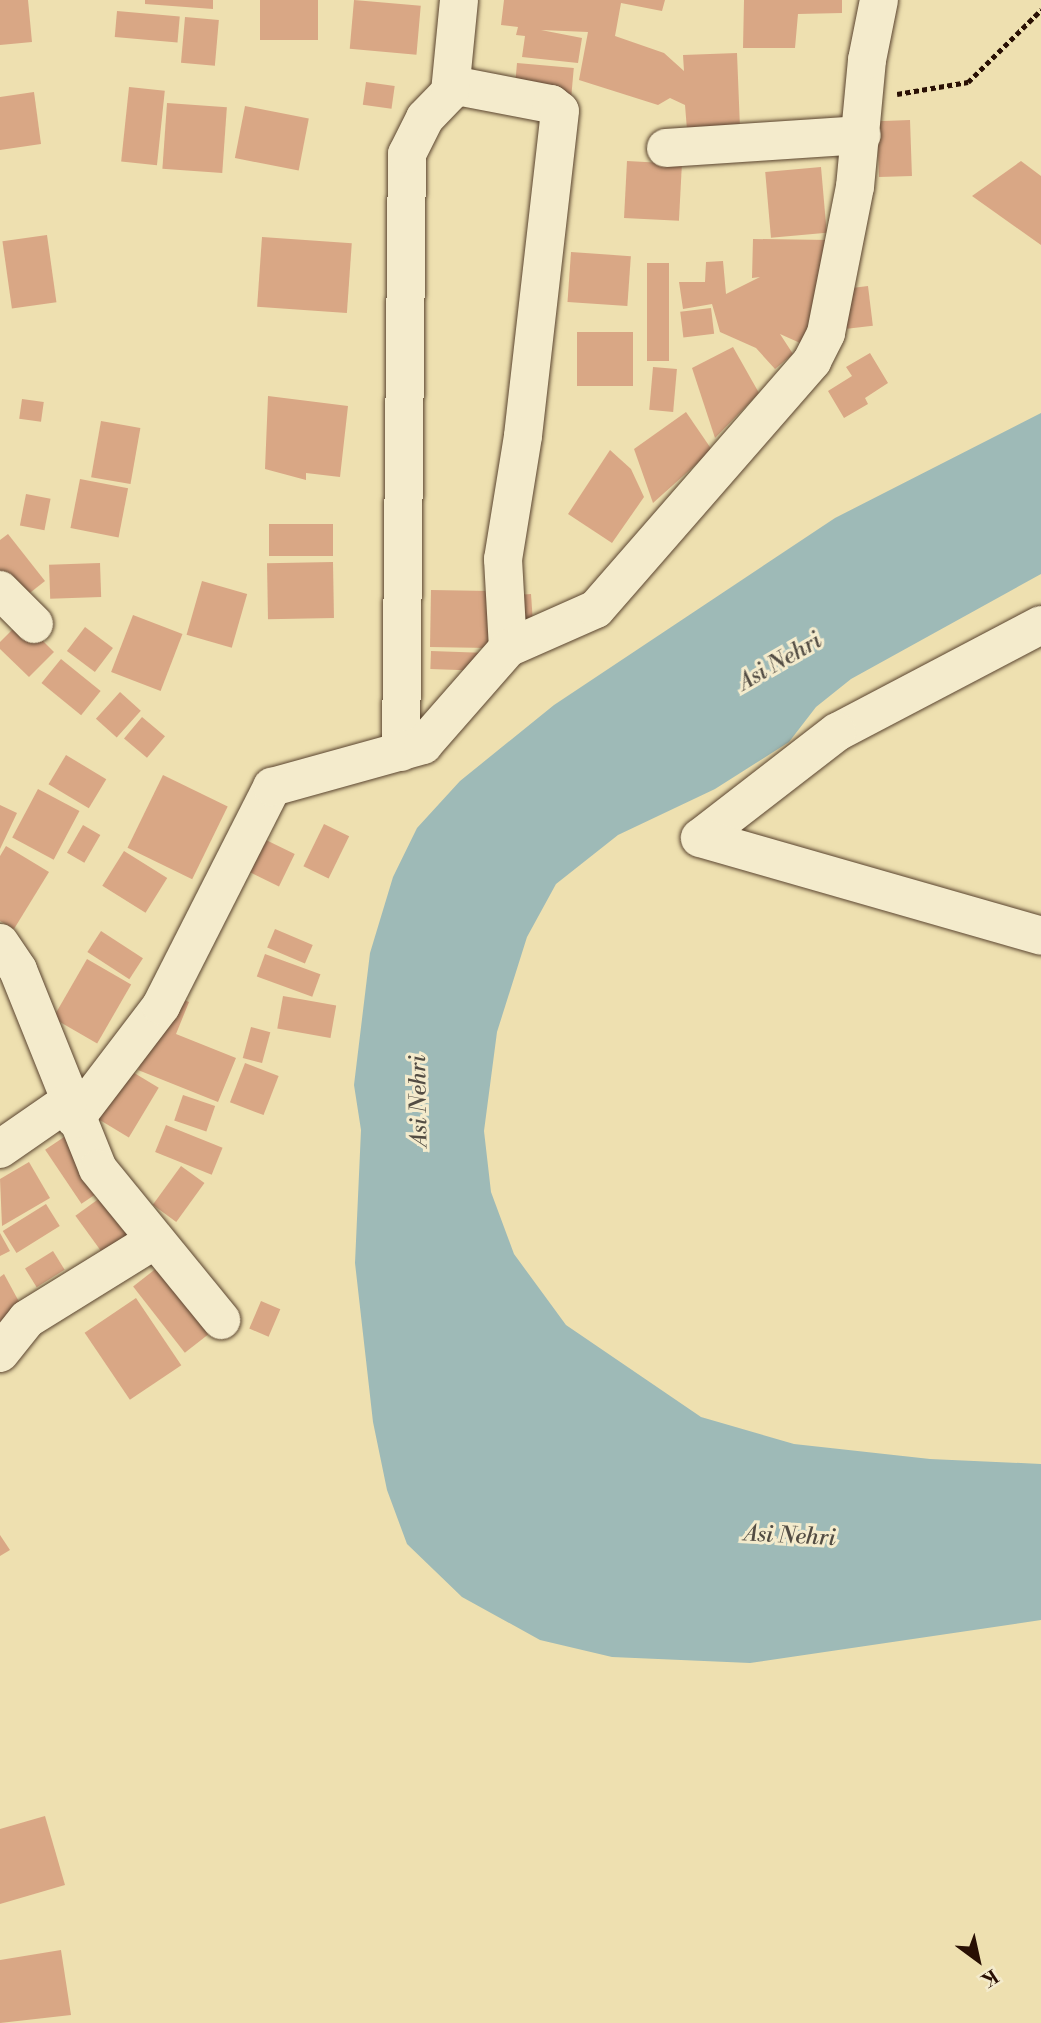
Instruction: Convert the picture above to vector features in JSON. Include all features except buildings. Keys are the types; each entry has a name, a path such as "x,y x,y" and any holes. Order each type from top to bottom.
{"street":[{"path":"401,752 407,154 425,118 452,85 459,0"},
{"path":"0,1149 72,1111 161,1006 272,787 423,745 508,648 596,609 811,361 826,333 863,117 879,0"},
{"path":"452,85 551,104 560,111 523,436 503,559 508,648"},
{"path":"666,148 863,117"},
{"path":"0,590 34,624"},
{"path":"1041,625 837,732 700,838 1041,936"},
{"path":"0,943 18,970 72,1111 98,1169 220,1320"},
{"path":"0,1353 27,1320 155,1240"}],"path":[{"path":"863,117 968,82 1041,10"}],"water":[{"name":"Asi Nehri","path":"1041,413 1041,574 851,679 816,707 789,742 715,789 618,835 556,884 527,937 497,1032 484,1131 491,1192 514,1254 566,1325 701,1417 794,1444 930,1459 1041,1464 1041,1620 750,1663 612,1657 540,1640 462,1597 407,1544 387,1490 373,1422 355,1263 361,1130 354,1085 370,953 393,877 417,828 460,781 554,705 835,518"}]}
